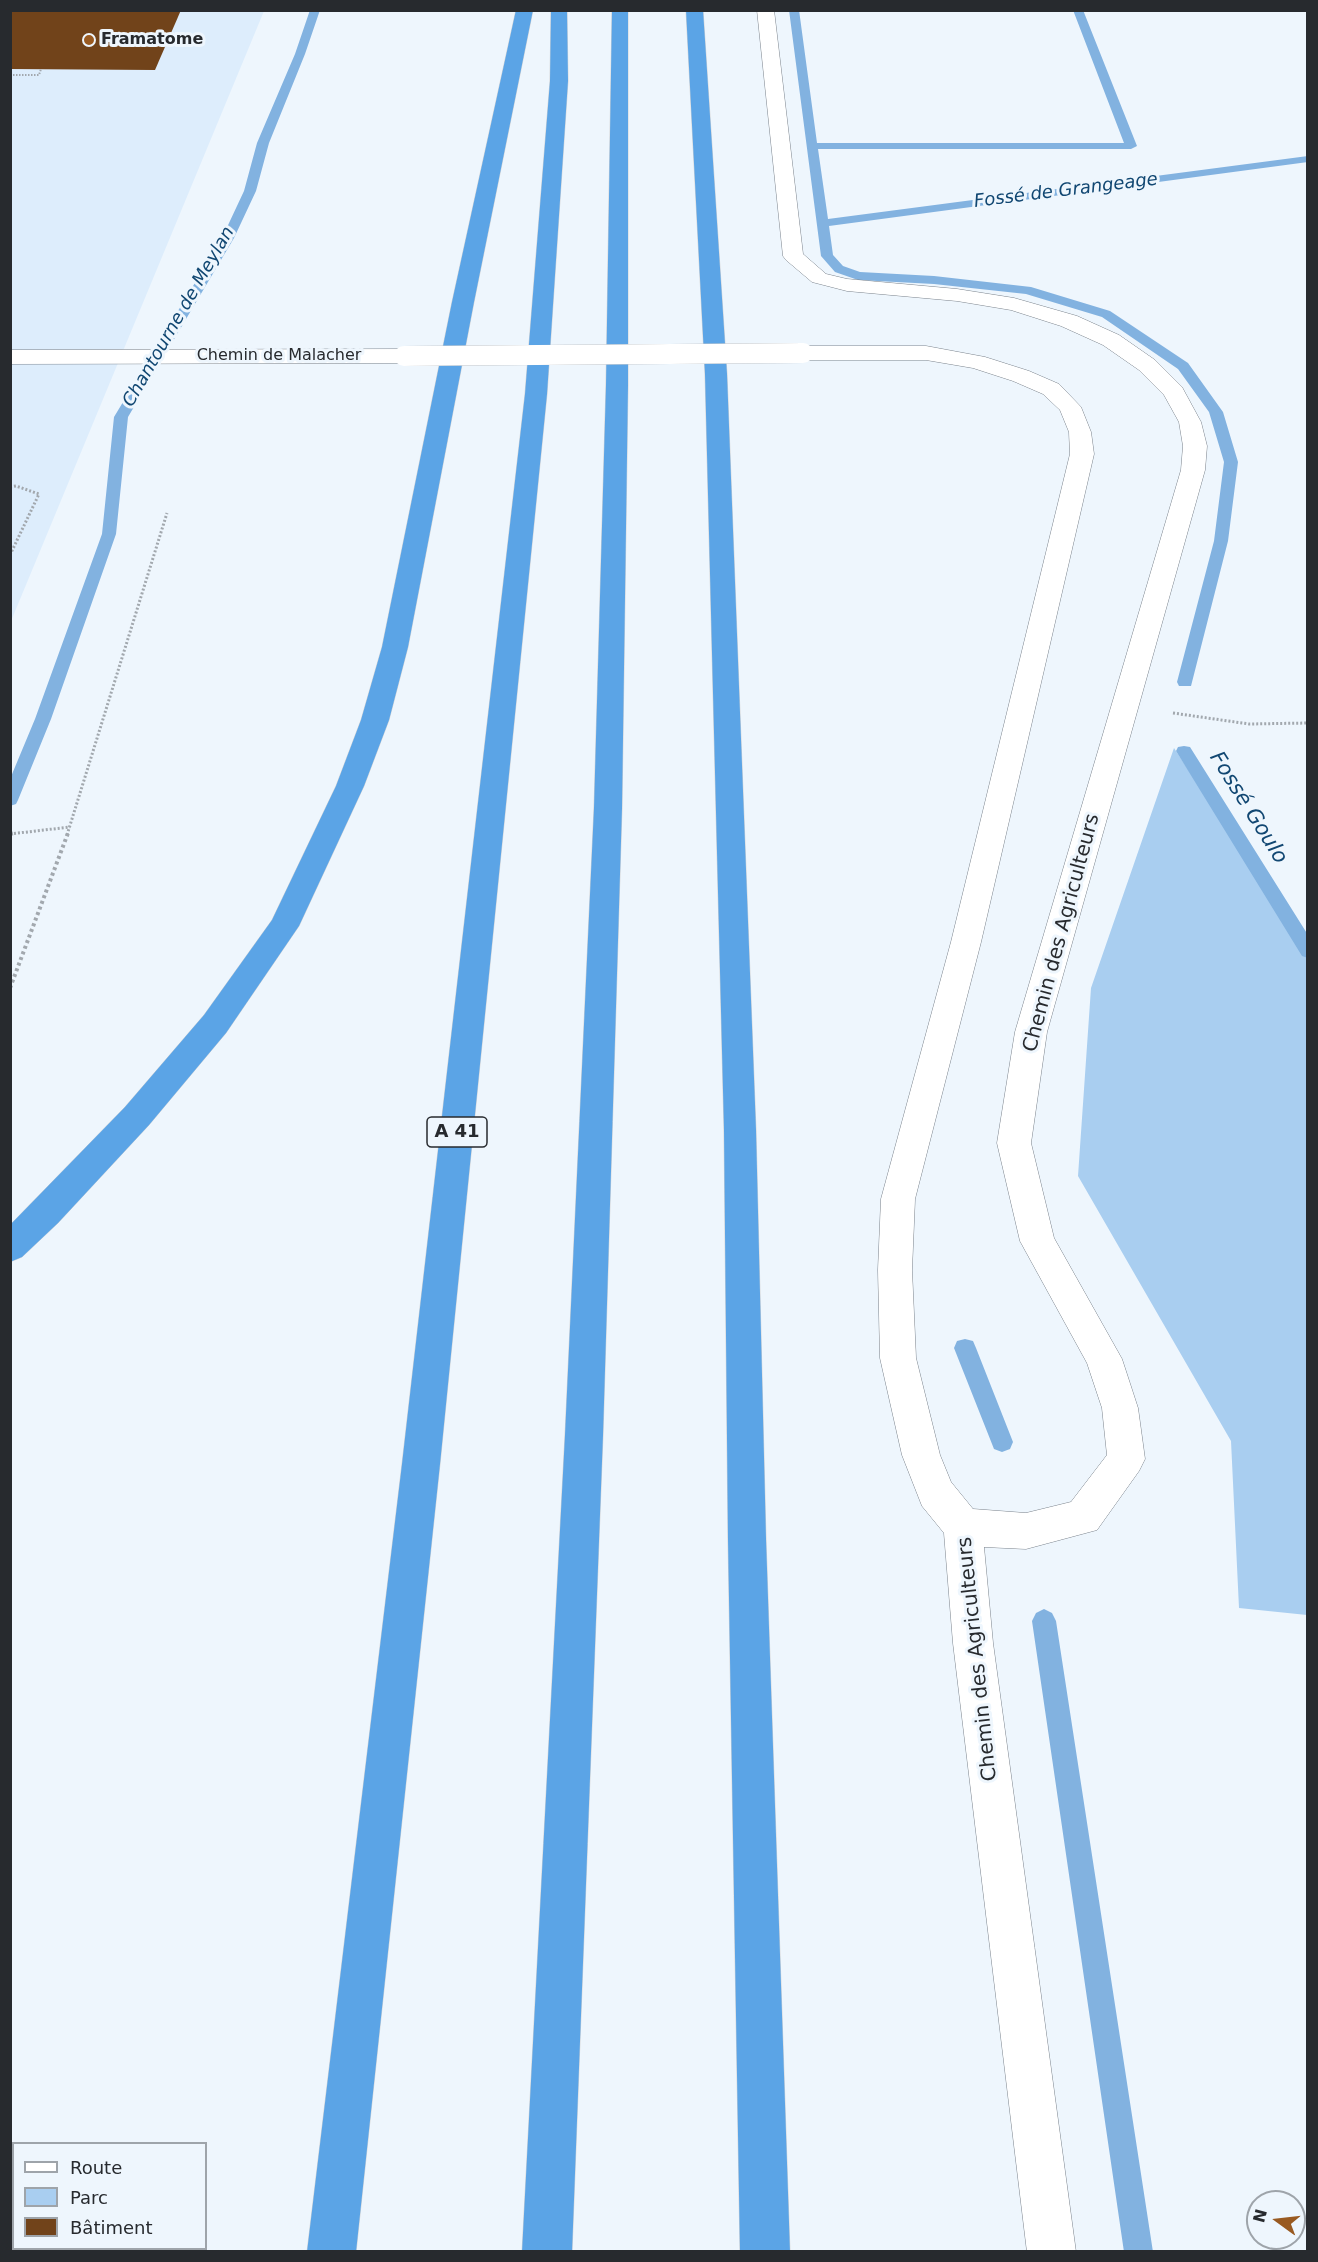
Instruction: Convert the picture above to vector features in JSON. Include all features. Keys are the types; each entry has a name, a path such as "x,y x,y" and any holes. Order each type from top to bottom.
{"highway":[{"path":"10,1247 46,1213 137,1116 215,1024 284,926 350,786 375,720 395,647 463,302 525,10"},
{"name":"A 41","path":"331,2252 421,1464 536,394 560,81 559,10"},
{"path":"547,2252 584,1435 608,808 617,385 620,10"},
{"path":"694,10 716,374 740,1130 747,1539 765,2252"}],"street":[{"name":"Chemin des Agriculteurs","path":"765,10 793,256 819,278 848,285 957,295 1014,304 1069,321 1111,340 1147,365 1174,392 1190,422 1195,446 1193,470 1031,1032 1014,1143 1037,1241 1104,1359 1120,1408 1126,1459 1083,1517 1026,1531 963,1527 973,1643 1052,2252"},
{"name":"Chemin de Malacher","path":"10,357 926,353 976,362 1021,376 1051,389 1070,407 1080,432 1082,454 1080,465 968,931 898,1199 895,1270 898,1358 921,1455 936,1492 963,1527"}],"path":[{"path":"10,75 39,75 41,69"},
{"path":"10,487 16,486 39,494 10,555"},
{"path":"10,988 70,827 167,513"},
{"path":"1125,707 1249,724 1308,723"},
{"path":"10,834 70,827"}],"shaded area":[{"path":"11,11 264,11 11,621"}],"green space":[{"path":"1174,748 1307,952 1307,1615 1239,1608 1231,1441 1078,1176 1091,988"}],"building":[{"name":"Framatome","path":"10,10 181,10 155,70 10,69"}],"waterway":[{"name":"Chantourne de Meylan","path":"10,800 43,719 109,534 121,417 228,238 250,191 263,143 300,54 315,10"},
{"path":"794,10 827,256 839,269 858,276 934,280 1027,290 1106,314 1183,366 1216,412 1231,462 1221,541 1185,682"},
{"path":"813,146 1131,146 1078,10"},
{"name":"Fossé de Grangeage","path":"824,223 1308,159"},
{"name":"Fossé Goulo","path":"1184,751 1308,951"},
{"path":"965,1348 1002,1442"},
{"path":"1044,1621 1139,2252"}],"place":[{"name":"Framatome","path":"89,40"}]}
